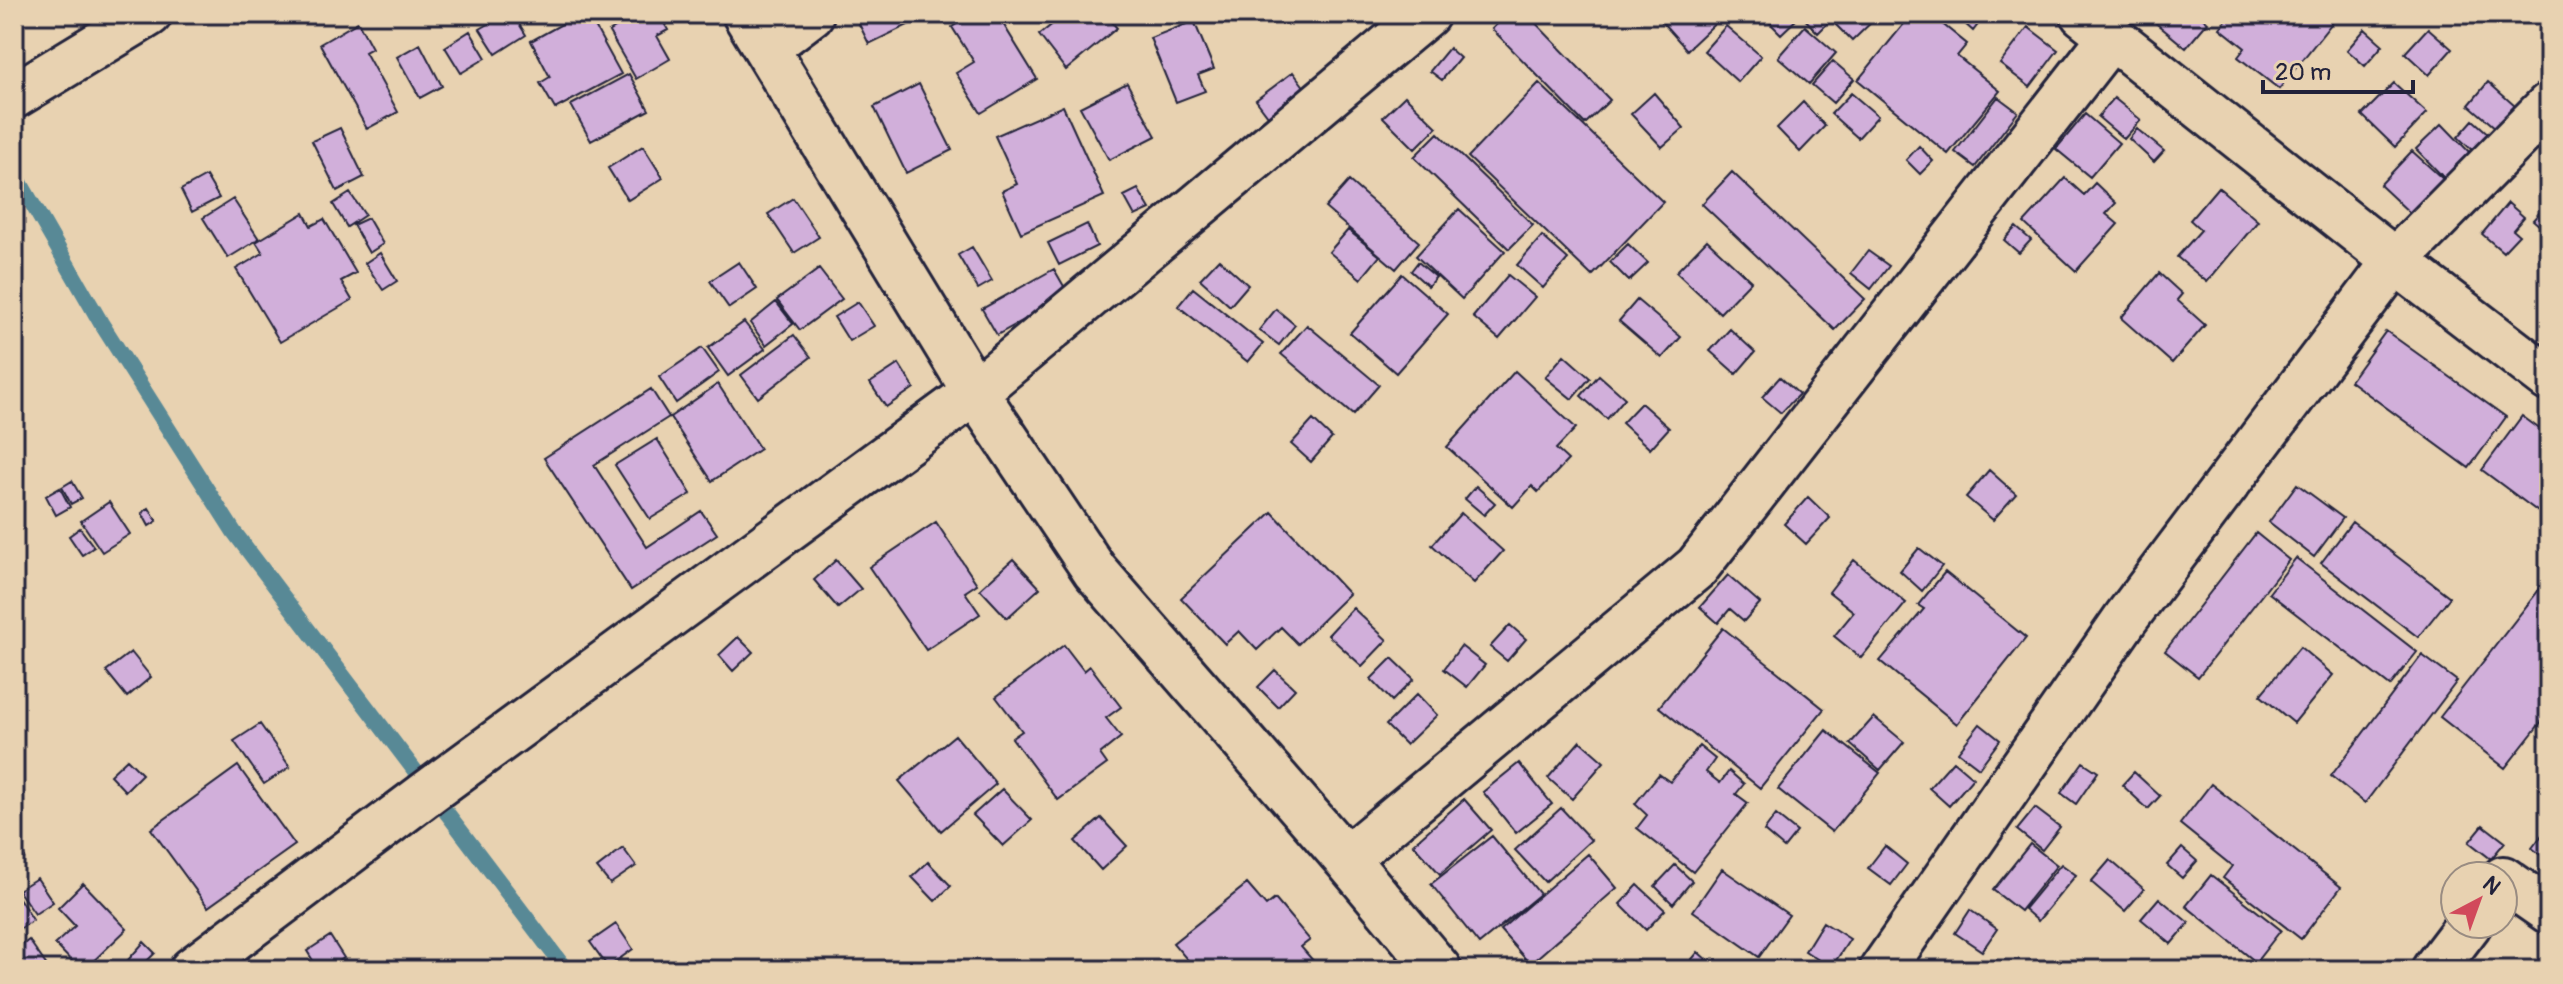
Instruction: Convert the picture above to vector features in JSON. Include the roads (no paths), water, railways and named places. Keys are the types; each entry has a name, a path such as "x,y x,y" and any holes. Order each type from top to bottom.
{"street":[{"path":"14,96 149,14"},
{"path":"811,14 755,31 975,392 1095,571 1439,970"},
{"path":"975,392 1427,14"},
{"path":"192,970 430,791 975,392 1292,149 1452,14"},
{"path":"1346,859 1697,567 2097,26 2549,379"},
{"path":"1882,970 2126,618 2395,261 2549,105"},
{"path":"2519,890 2549,911"},
{"path":"2434,970 2457,940"}],"waterway":[{"path":"14,172 101,323 234,532 566,970"}]}
